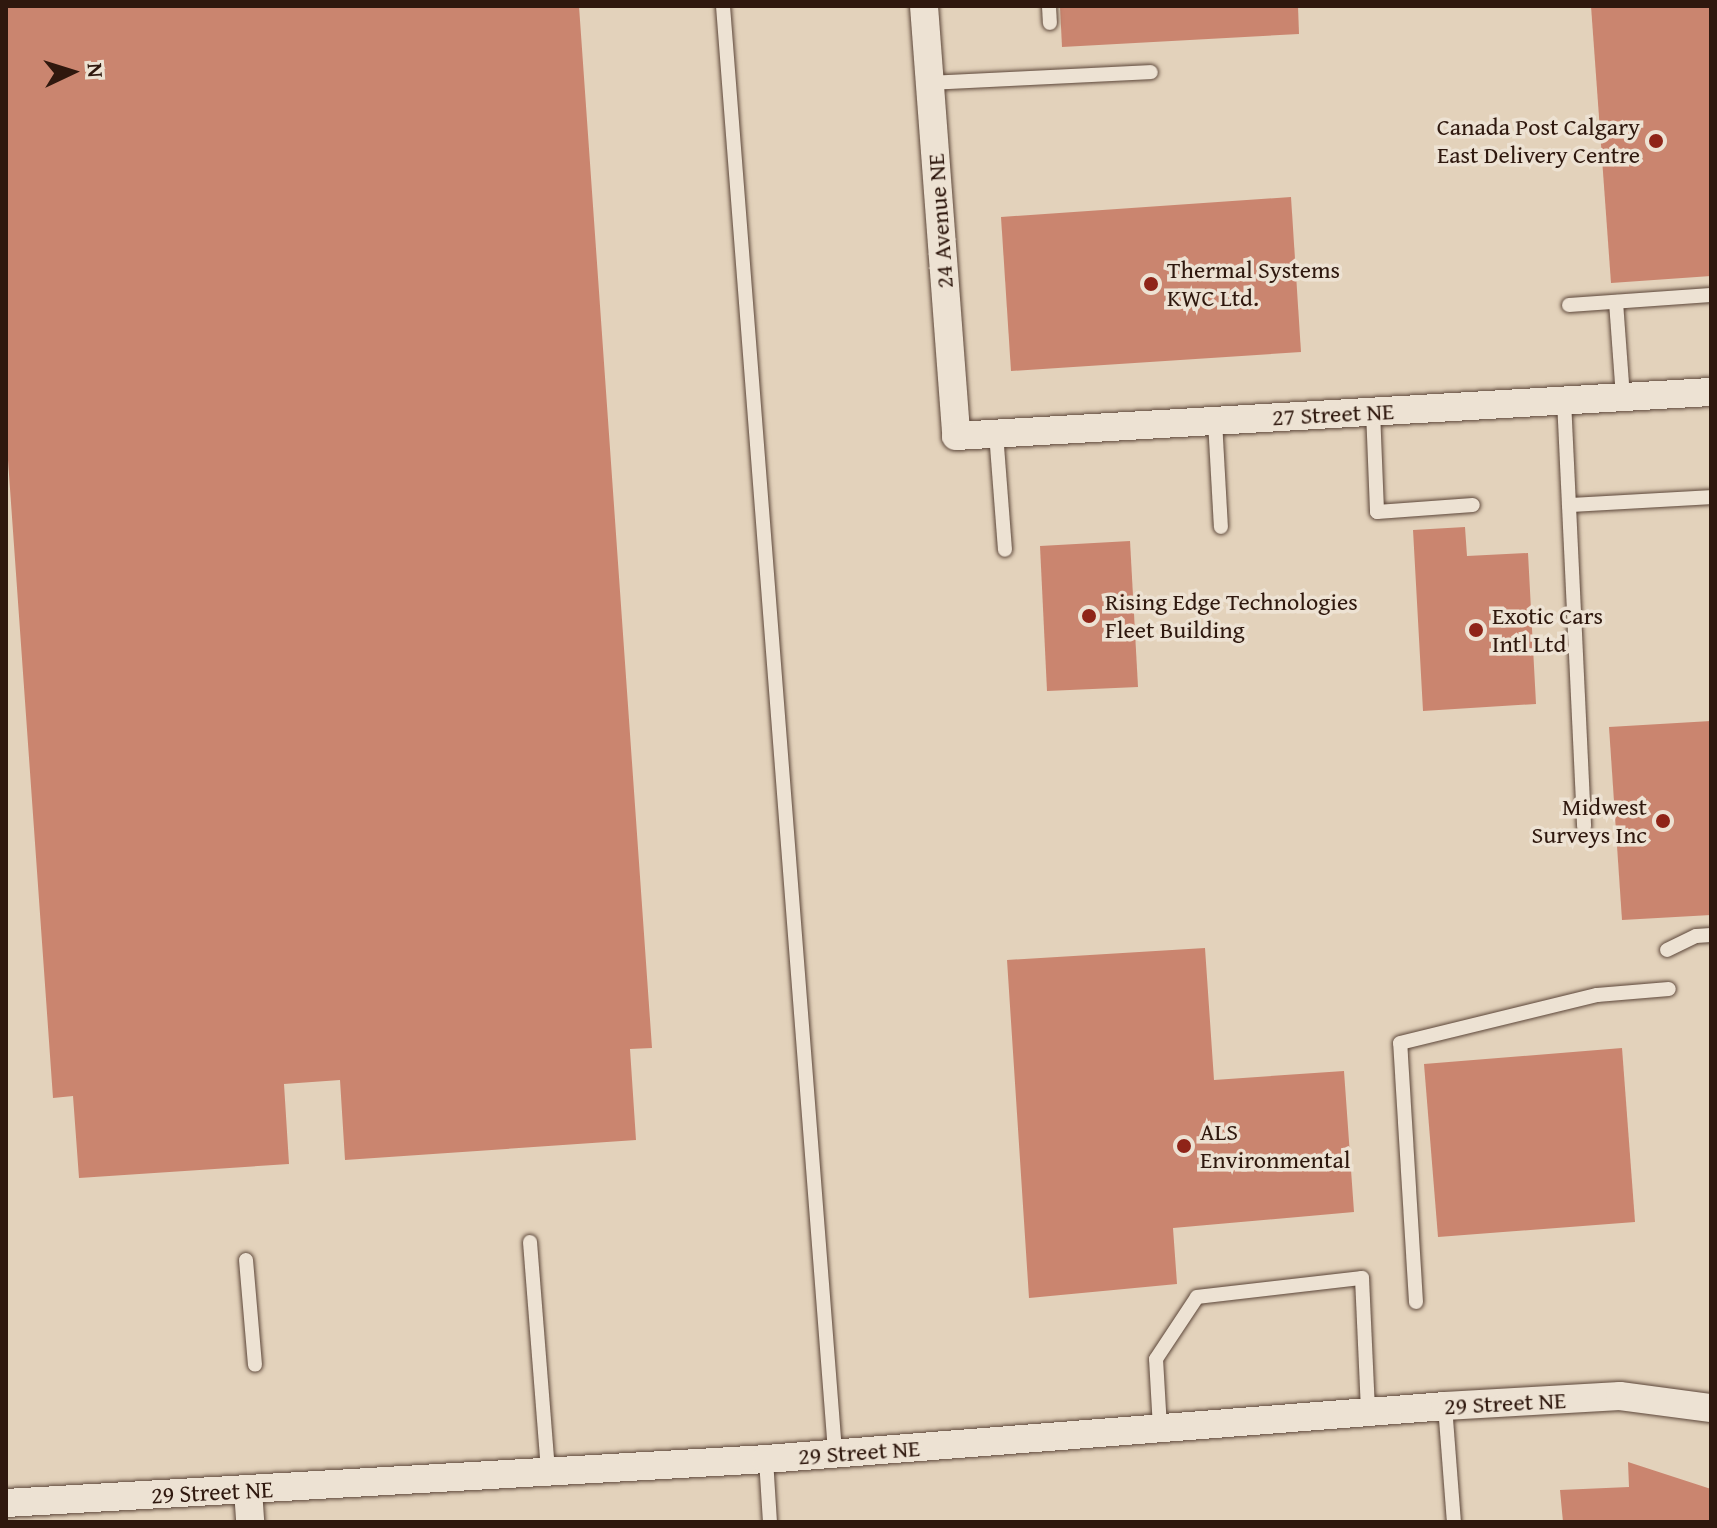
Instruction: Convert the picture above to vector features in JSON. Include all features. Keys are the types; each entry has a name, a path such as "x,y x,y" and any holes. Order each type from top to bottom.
{"street":[{"name":"24 Avenue NE","path":"924,6 956,436"},
{"name":"27 Street NE","path":"956,436 1711,392"},
{"name":"29 Street NE","path":"6,1503 766,1459 1445,1406 1620,1396 1711,1408"},
{"path":"248,1490 250,1522"}],"lane":[{"path":"723,6 835,1453"},
{"path":"1049,6 1050,23"},
{"path":"930,83 1151,72"},
{"path":"1569,305 1711,295"},
{"path":"1616,302 1623,397"},
{"path":"1564,400 1584,827"},
{"path":"1373,411 1377,512 1473,505"},
{"path":"1215,421 1221,527"},
{"path":"996,433 1005,550"},
{"path":"1569,505 1711,497"},
{"path":"1667,950 1696,936 1711,935"},
{"path":"1416,1302 1400,1043 1597,995 1669,989"},
{"path":"530,1242 548,1473"},
{"path":"246,1260 255,1365"},
{"path":"1160,1428 1156,1359 1197,1297 1362,1278 1368,1412"},
{"path":"1445,1406 1454,1522"},
{"path":"766,1459 770,1522"}],"building":[{"path":"6,6 579,6 652,1048 630,1049 636,1140 345,1160 340,1080 284,1084 289,1164 79,1178 73,1096 53,1098 6,432"},
{"path":"1060,6 1298,6 1299,34 1062,47"},
{"name":"Canada Post Calgary East Delivery Centre","path":"1591,6 1711,6 1711,276 1611,283"},
{"name":"Thermal Systems KWC Ltd.","path":"1291,197 1301,352 1011,371 1001,217"},
{"name":"Exotic Cars Intl Ltd","path":"1465,527 1467,556 1528,553 1536,704 1423,711 1413,530"},
{"name":"Rising Edge Technologies Fleet Building","path":"1130,541 1138,687 1047,691 1040,546"},
{"name":"Midwest Surveys Inc","path":"1711,721 1711,915 1622,920 1609,727"},
{"name":"ALS Environmental","path":"1205,948 1214,1080 1344,1071 1354,1212 1173,1228 1177,1284 1029,1298 1007,960"},
{"path":"1622,1048 1635,1222 1438,1237 1424,1064"},
{"path":"1628,1462 1711,1489 1711,1522 1563,1522 1560,1490 1629,1487"}],"place":[{"name":"Canada Post Calgary East Delivery Centre","path":"1656,141"},
{"name":"Thermal Systems KWC Ltd.","path":"1151,284"},
{"name":"Rising Edge Technologies Fleet Building","path":"1089,616"},
{"name":"Exotic Cars Intl Ltd","path":"1476,630"},
{"name":"Midwest Surveys Inc","path":"1663,821"},
{"name":"ALS Environmental","path":"1184,1146"}]}
